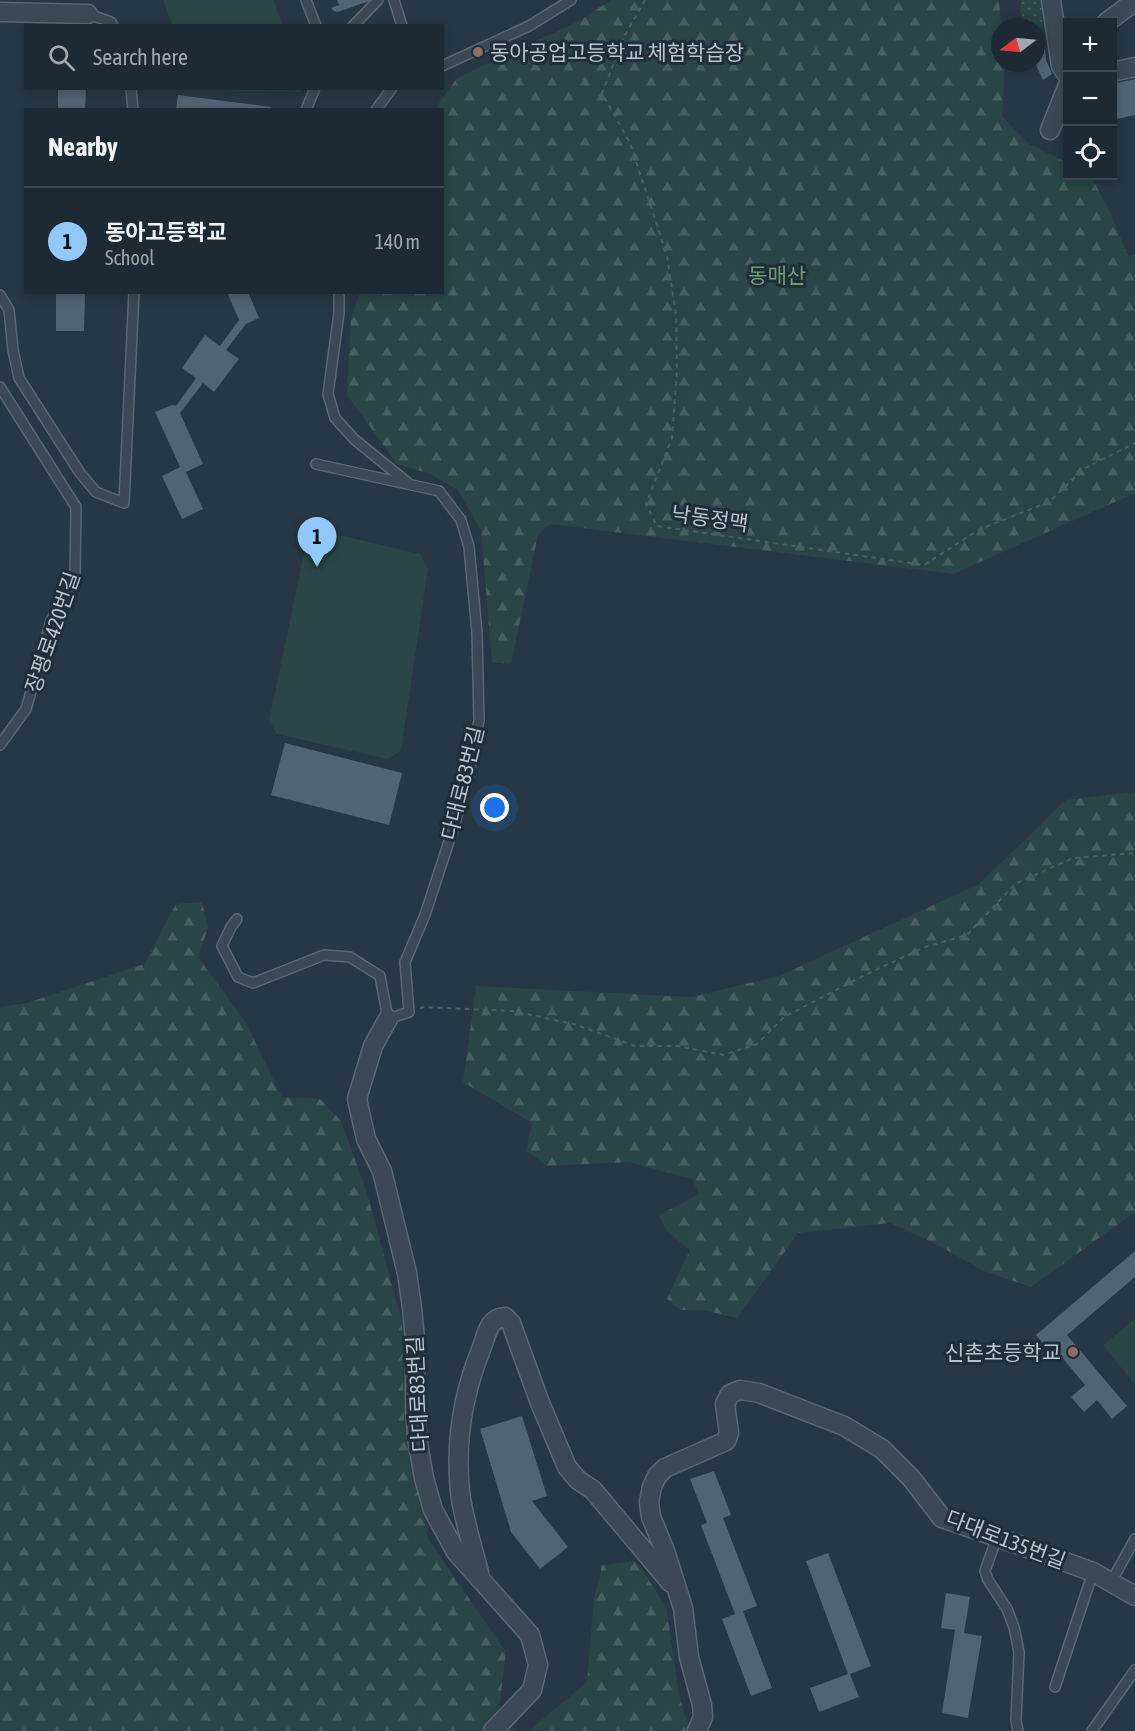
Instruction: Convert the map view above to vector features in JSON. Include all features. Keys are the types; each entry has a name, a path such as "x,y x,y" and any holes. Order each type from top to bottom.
{"street":[{"path":"1051,0 1060,66 1065,72"},
{"path":"1112,18 1135,1"},
{"path":"0,12 88,14"},
{"path":"1117,71 1135,68"},
{"path":"1050,130 1063,97"},
{"name":"다대로83번길","path":"388,1018 372,1047 357,1099 366,1138 382,1171 407,1273 415,1340 415,1413 424,1478 433,1510 456,1552 530,1635 538,1665 532,1690 493,1731"},
{"path":"480,1579 461,1494 458,1449 463,1406 476,1361 492,1322 506,1317 511,1323 540,1403 567,1467 578,1480 593,1490 675,1588"},
{"name":"다대로135번길","path":"697,1731 703,1717 702,1705 689,1658 683,1608 665,1551 651,1517 649,1502 651,1487 665,1468 726,1440 729,1433 725,1404 730,1394 740,1390 759,1393 844,1426 882,1449 911,1478 942,1518 1093,1572 1135,1596"}],"lane":[{"path":"306,0 315,24"},
{"path":"355,24 378,0"},
{"path":"394,0 401,24"},
{"path":"444,65 529,26 571,0"},
{"path":"88,14 112,24"},
{"path":"131,90 133,108"},
{"path":"307,108 314,90"},
{"path":"377,108 391,90"},
{"path":"0,295 9,310 13,350 19,378 80,473 96,492 124,503 134,294"},
{"path":"339,294 339,313 328,394 335,418 354,440 411,485"},
{"name":"장평로420번길","path":"0,387 76,507 75,577 51,621 26,709 0,745"},
{"name":"다대로83번길","path":"316,464 439,491 461,520 469,547 477,633 479,720 469,774 454,826 425,915 405,962 409,1012"},
{"path":"237,919 222,946 238,977 254,983 324,955 350,957 380,976 388,1018 409,1012"},
{"path":"997,1536 985,1571 988,1580 1007,1609 1014,1627 1019,1652 1016,1720 1018,1731"},
{"path":"1111,1582 1135,1539"},
{"path":"1055,1687 1093,1572"},
{"path":"1092,1731 1135,1670"}],"path":[{"name":"낙동정맥","path":"645,0 625,35 602,93 630,143 667,256 676,315 677,371 672,438 646,504 657,526 924,565 980,529 1049,502 1085,468 1135,443"},
{"path":"409,1012 424,1007 512,1011 574,1024 635,1046 678,1046 723,1055 757,1044 784,1017 867,974 925,947 967,935 1015,884 1073,858 1135,853"}],"green space":[{"path":"163,0 273,0 283,24 172,24"},
{"name":"동매산","path":"611,0 999,0 1000,18 991,18 991,72 1005,72 1002,117 1029,144 1063,161 1063,180 1093,180 1111,214 1128,256 1135,255 1135,493 953,574 550,524 538,535 511,664 492,662 481,531 458,490 431,474 397,464 347,395 351,317 360,294 444,294 444,108 436,108 457,78 577,22"},
{"path":"1021,0 1041,0 1042,18 1023,18 1020,10"},
{"path":"183,90 301,90 301,92"},
{"path":"313,529 420,554 428,569 401,751 387,759 277,734 269,721 304,553"},
{"path":"1135,792 1135,1212 1031,1287 984,1271 936,1244 890,1223 798,1233 737,1318 703,1310 680,1310 667,1299 690,1250 667,1231 659,1215 700,1194 692,1179 629,1162 547,1166 526,1151 532,1123 463,1082 476,986 692,997 779,976 979,884 1066,800"},
{"path":"202,902 208,928 198,957 246,1023 282,1097 320,1099 341,1121 367,1193 402,1322 404,1419 428,1539 506,1652 498,1718 517,1731 0,1731 0,1007 27,1003 144,964 176,904"},
{"path":"1135,1319 1135,1385 1103,1345"},
{"path":"636,1561 666,1606 679,1695 690,1731 529,1731 587,1682 594,1600 602,1565"}],"building":[{"path":"337,0 372,0 338,12 331,8 339,5"},
{"path":"1045,48 1046,60 1052,74 1043,80 1039,72 1045,72"},
{"path":"1135,79 1135,115 1117,119 1117,83"},
{"path":"58,90 86,90 85,108 58,108"},
{"path":"178,95 271,107 271,108 176,108"},
{"path":"56,294 85,294 84,331 56,331"},
{"path":"228,294 249,294 259,318 246,324 226,350 239,359 214,392 203,383 180,413 203,464 186,472 203,509 182,519 162,476 180,467 155,412 172,405 176,406 196,378 182,368 205,335 220,346 239,320"},
{"path":"285,743 402,773 389,825 271,795"},
{"path":"1135,1251 1135,1277 1067,1335 1127,1406 1112,1419 1097,1400 1084,1412 1071,1397 1085,1385 1052,1345 1047,1349 1036,1335"},
{"path":"522,1416 547,1496 532,1501 568,1547 540,1569 511,1532 480,1429"},
{"path":"714,1471 731,1515 723,1518 757,1606 743,1611 772,1688 751,1696 722,1619 735,1614 701,1525 707,1523 690,1479"},
{"path":"828,1553 871,1666 850,1674 859,1697 819,1712 810,1688 848,1674 806,1561"},
{"path":"946,1593 970,1597 964,1633 982,1636 968,1718 942,1713 955,1630 941,1628"}],"place":[{"name":"동아공업고등학교 체험학습장","path":"478,52"},
{"name":"동아고등학교","path":"317,567"},
{"name":"신촌초등학교","path":"1073,1352"}]}
